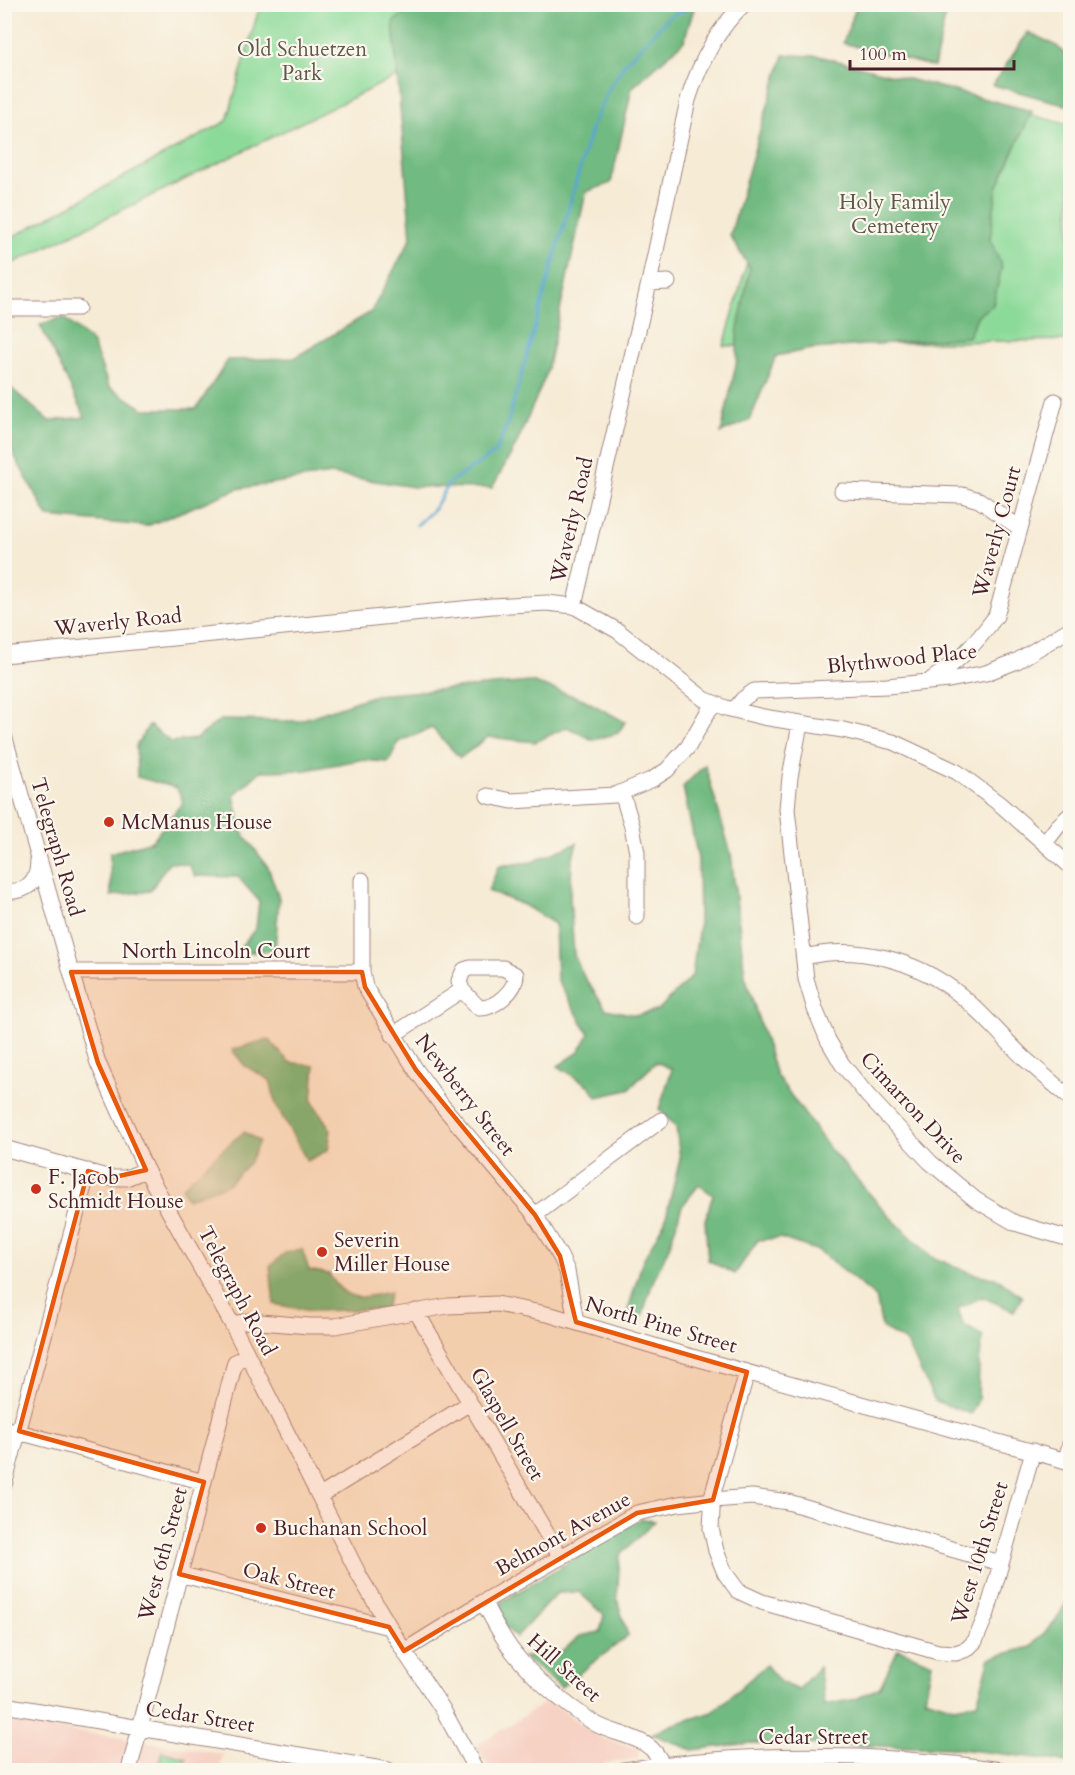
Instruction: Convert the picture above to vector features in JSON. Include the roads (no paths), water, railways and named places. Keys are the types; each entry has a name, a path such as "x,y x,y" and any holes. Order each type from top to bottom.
{"street":[{"name":"Waverly Road","path":"4,655 492,606 547,603 574,606 649,283 685,112 697,71 733,15 744,4"},
{"path":"649,283 668,282"},
{"path":"4,308 78,309"},
{"name":"Waverly Court","path":"928,682 957,661 975,644 996,616 1055,401"},
{"path":"843,491 962,495 979,500 1020,528"},
{"path":"574,606 618,632 704,699 713,703 734,710 800,724 843,730 893,742 957,772 1001,805 1071,866"},
{"name":"Blythwood Place","path":"734,710 754,691 887,686 986,673 1017,661 1071,629"},
{"path":"488,796 512,801 622,793 667,770 688,747 713,703"},
{"name":"Cimarron Drive","path":"800,724 790,777 787,809 806,979 828,1040 842,1064 868,1096 930,1162 976,1200 1015,1223 1071,1239"},
{"name":"Telegraph Road","path":"4,735 98,1063 146,1170 232,1324 360,1577 389,1628 442,1708 476,1770"},
{"path":"622,793 637,853 637,917"},
{"path":"1045,843 1058,826 1071,815"},
{"path":"22,891 31,884 36,876 38,858"},
{"name":"Newberry Street","path":"362,880 362,972 365,987 393,1035 440,1103 535,1215 567,1271 576,1323"},
{"path":"4,891 22,891 45,900 52,906"},
{"path":"804,957 822,953 850,952 905,963 933,975 959,994 1025,1059 1071,1098"},
{"name":"North Lincoln Court","path":"71,972 362,972"},
{"path":"393,1035 462,990"},
{"path":"535,1215 661,1120"},
{"path":"4,1148 110,1178 126,1178 146,1170"},
{"path":"4,1485 12,1430 88,1171"},
{"name":"North Pine Street","path":"232,1324 248,1321 335,1326 448,1306 497,1305 551,1315 1068,1461"},
{"name":"Glaspell Street","path":"416,1311 561,1558"},
{"name":"West 6th Street","path":"129,1770 235,1362 247,1355"},
{"path":"713,1500 730,1428 747,1372"},
{"path":"320,1496 470,1403"},
{"path":"12,1430 204,1482"},
{"path":"1068,1461 1071,1444"},
{"name":"West 10th Street","path":"713,1500 711,1528 716,1551 725,1573 738,1591 762,1602 939,1652 956,1653 967,1649 975,1641 987,1613 1033,1451"},
{"name":"Belmont Avenue","path":"404,1651 483,1602 637,1513 678,1504 752,1497 788,1502 1000,1563"},
{"name":"Oak Street","path":"179,1574 389,1628"},
{"name":"Hill Street","path":"483,1602 514,1654 569,1706 602,1727 639,1740 659,1756 662,1765"},
{"name":"Cedar Street","path":"4,1705 388,1770"},
{"name":"Cedar Street","path":"624,1770 762,1756 854,1756 1002,1770"}],"waterway":[{"path":"417,525 434,509 450,482 495,453 507,425 592,126 607,92 625,63 670,16 689,8"}],"place":[{"name":"McManus House","path":"109,822"},
{"name":"F. Jacob Schmidt House","path":"36,1189"},
{"name":"Severin Miller House","path":"322,1252"},
{"name":"Buchanan School","path":"261,1528"}],"park label":[{"name":"Old Schuetzen Park","path":"302,61"},
{"name":"Holy Family Cemetery","path":"895,214"}]}
